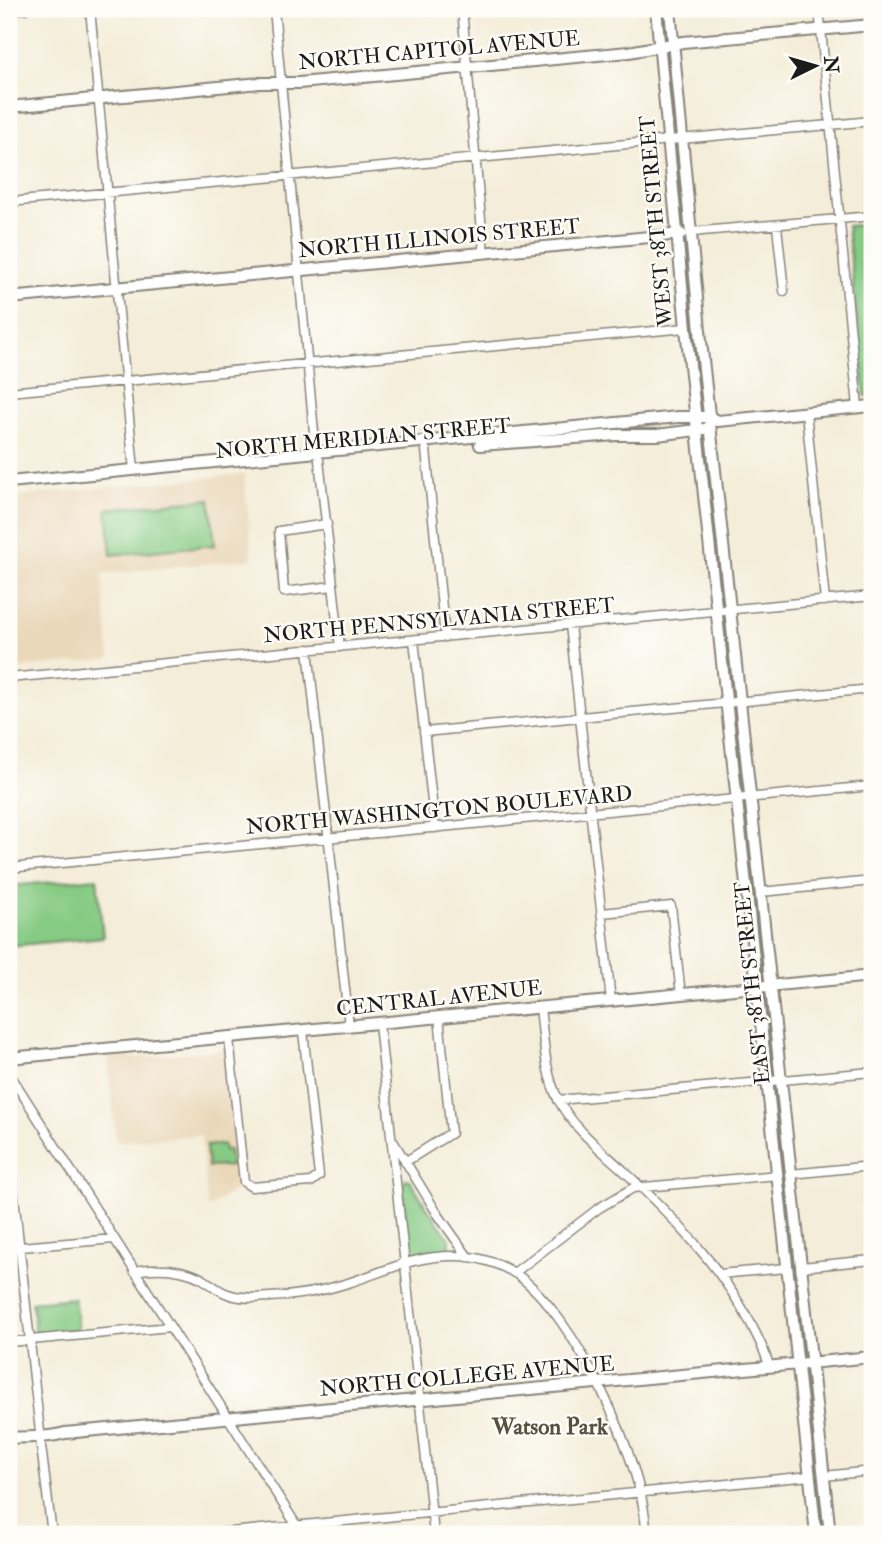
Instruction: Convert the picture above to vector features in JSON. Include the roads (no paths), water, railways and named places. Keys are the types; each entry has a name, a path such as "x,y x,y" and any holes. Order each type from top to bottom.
{"main road":[{"name":"WEST 38TH STREET","path":"656,9 697,430"},
{"name":"WEST 38TH STREET","path":"670,9 691,232 713,422"},
{"name":"NORTH CAPITOL AVENUE","path":"9,107 467,67 872,25"},
{"name":"NORTH ILLINOIS STREET","path":"9,298 691,232"},
{"name":"NORTH MERIDIAN STREET","path":"9,482 134,470 617,435 657,435 697,430 713,422 872,406"},
{"name":"NORTH MERIDIAN STREET","path":"9,490 696,417 713,422"},
{"name":"EAST 38TH STREET","path":"713,422 830,1534"},
{"name":"EAST 38TH STREET","path":"697,430 816,1534"},
{"name":"CENTRAL AVENUE","path":"9,1058 872,976"},
{"name":"NORTH COLLEGE AVENUE","path":"12,1438 872,1357"}],"street":[{"path":"9,10 24,9"},
{"path":"90,9 134,470"},
{"path":"274,9 307,363 340,647"},
{"path":"462,9 484,253"},
{"path":"819,9 858,407"},
{"path":"9,202 872,121"},
{"name":"NORTH ILLINOIS STREET","path":"691,232 872,216"},
{"path":"777,226 784,292"},
{"path":"9,392 686,328"},
{"path":"806,412 825,601"},
{"path":"426,450 445,637"},
{"path":"327,524 279,531 284,592 333,586"},
{"name":"NORTH PENNSYLVANIA STREET","path":"9,678 872,596"},
{"path":"570,625 611,1001"},
{"path":"414,640 435,828"},
{"path":"308,649 349,1026"},
{"path":"424,732 872,689"},
{"name":"NORTH WASHINGTON BOULEVARD","path":"9,868 872,786"},
{"path":"761,892 872,881"},
{"path":"602,913 671,906 681,995"},
{"path":"540,1007 549,1074 558,1100 579,1128 687,1232 720,1274 752,1327 769,1366"},
{"path":"405,1162 451,1133 439,1017"},
{"path":"379,1024 433,1534"},
{"path":"229,1038 244,1180 252,1187 282,1185 311,1182 318,1176 303,1031"},
{"path":"558,1100 872,1072"},
{"path":"9,1073 300,1530"},
{"path":"391,1139 436,1213 468,1257"},
{"path":"9,1154 52,1534"},
{"path":"791,1174 872,1166"},
{"path":"514,1273 601,1206 630,1190 778,1175"},
{"path":"9,1248 114,1239"},
{"path":"134,1271 160,1268 177,1270 199,1278 230,1295 270,1297 329,1288 405,1262 430,1257 468,1257 496,1264 514,1273 528,1284 553,1312 573,1340 596,1383 622,1438 641,1492 646,1534"},
{"path":"801,1267 872,1261"},
{"path":"720,1274 788,1268"},
{"path":"9,1342 170,1327"},
{"path":"824,1476 872,1471"},
{"path":"211,1534 300,1530 431,1512 810,1476"}],"district":[{"name":"Watson Park","path":"550,1426"}]}
